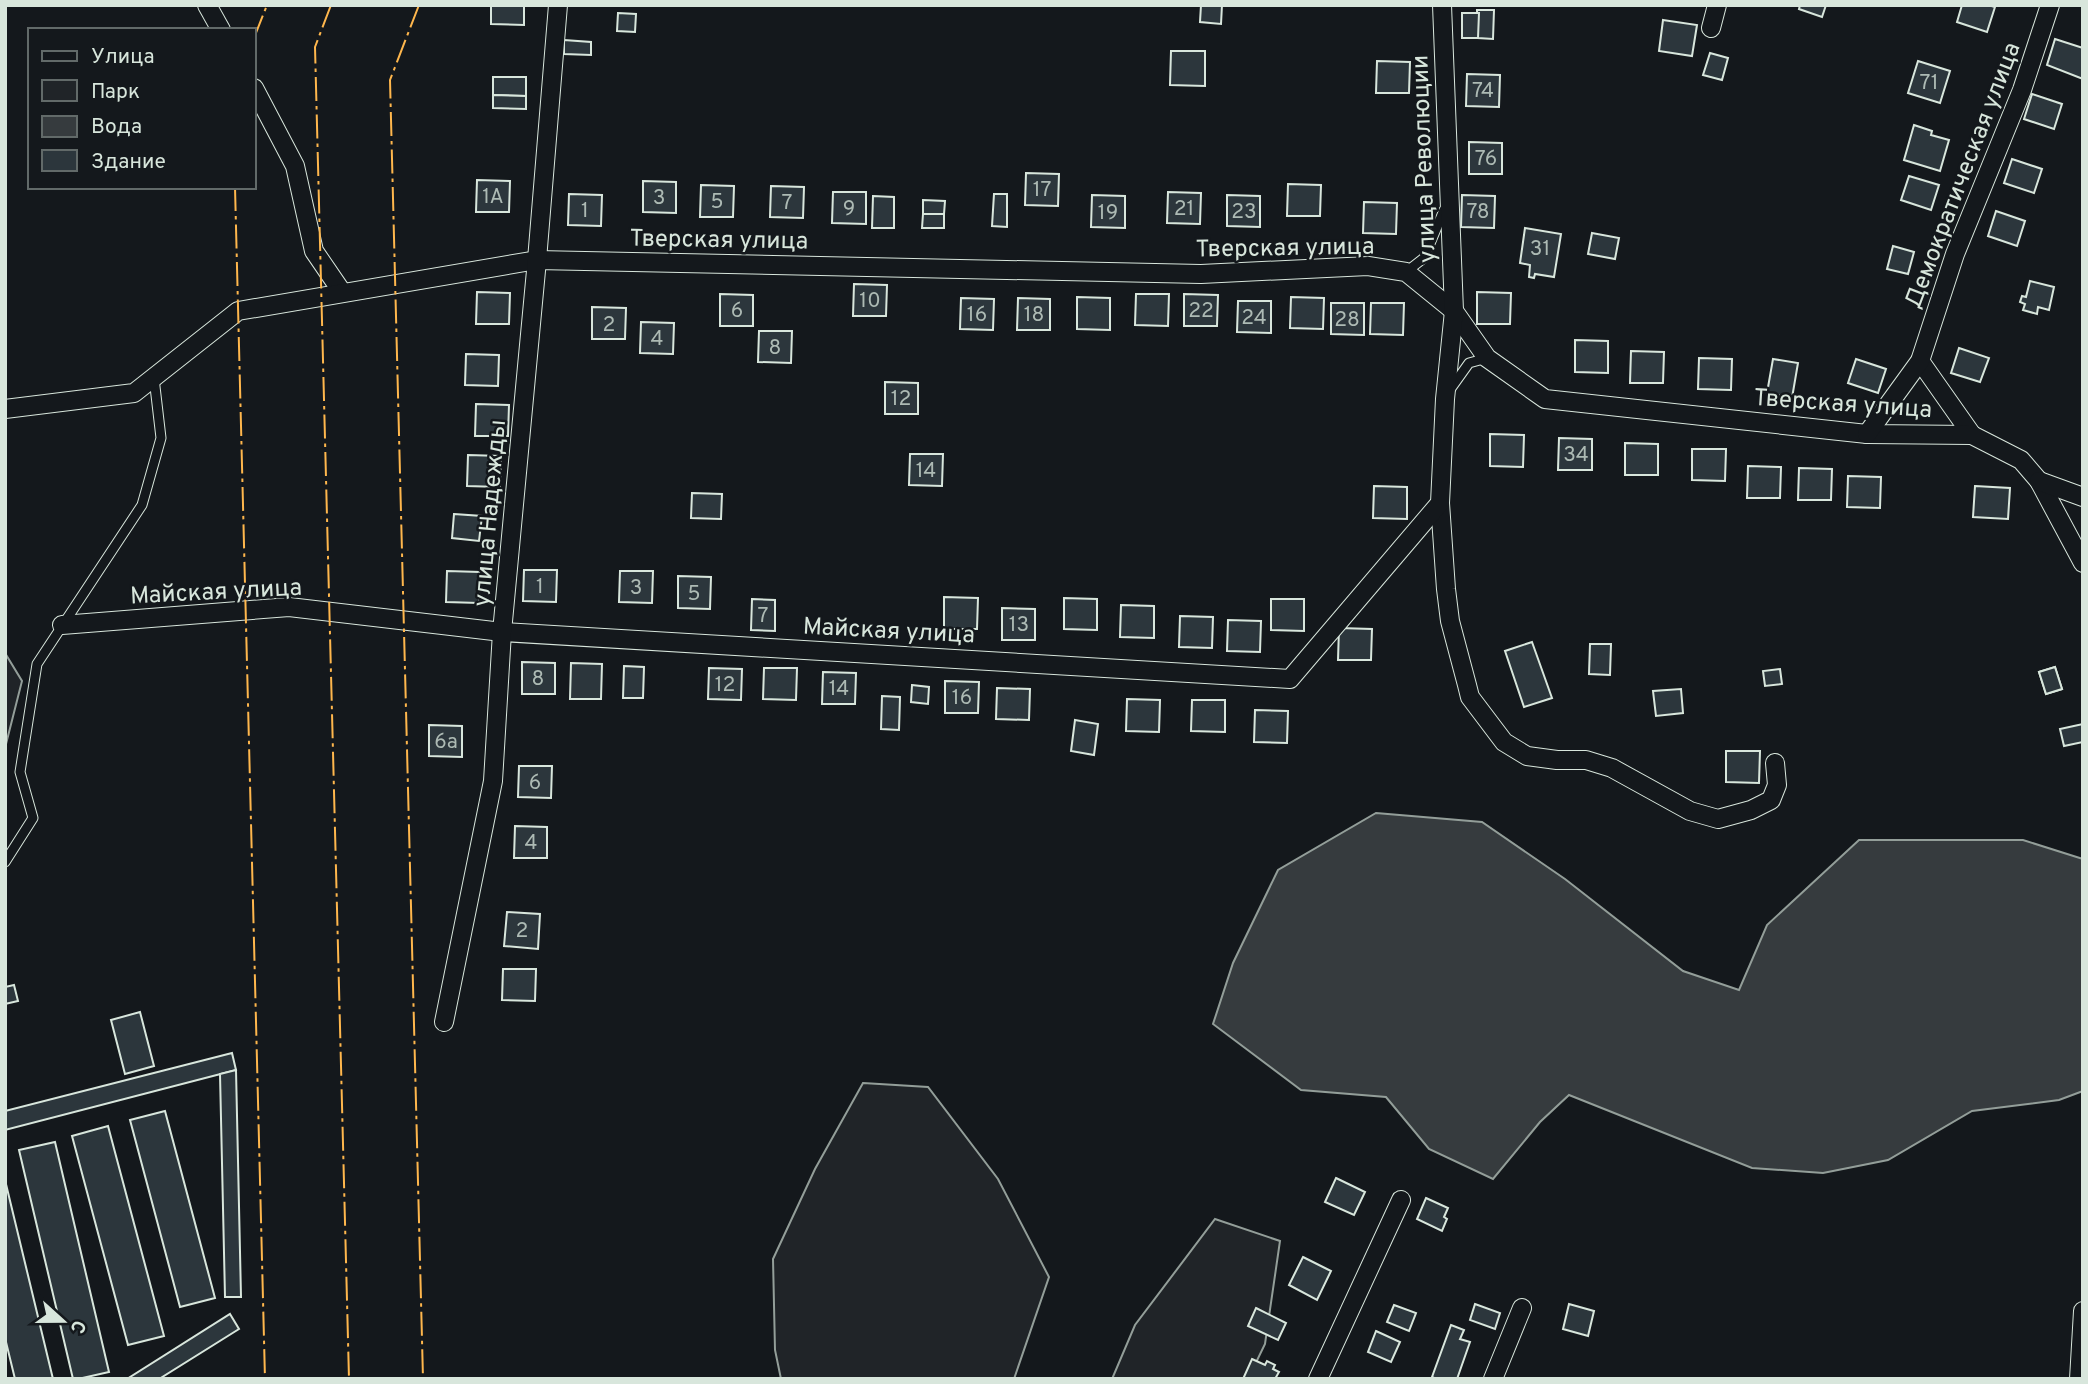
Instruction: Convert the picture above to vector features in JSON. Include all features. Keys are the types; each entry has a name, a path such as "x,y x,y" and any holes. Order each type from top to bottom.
{"street":[{"path":"207,5 220,28"},
{"name":"улица Надежды","path":"444,1022 493,781 502,632 558,5"},
{"name":"улица Революции","path":"1442,5 1454,311"},
{"path":"1711,28 1717,5"},
{"name":"Демократическая улица","path":"1867,434 1920,361 1955,254 2022,90 2050,5"},
{"path":"256,92 295,166 314,251 342,292"},
{"name":"Тверская улица","path":"5,409 134,393 238,311 537,260 1201,274 1368,266 1406,272 1454,311 1487,358 1545,399 1867,434 1972,435 2021,460 2039,481 2083,563"},
{"path":"1454,311 1445,399 1440,503 1450,621 1471,697 1504,742 1527,756 1586,760 1612,768 1689,811 1718,819 1751,810 1771,800 1777,785 1775,763"},
{"path":"1920,361 1972,435"},
{"path":"2039,481 2083,497"},
{"name":"Майская улица","path":"62,625 289,607 502,632 1290,678 1440,503"},
{"path":"1318,1379 1401,1200"},
{"path":"1493,1379 1521,1308"},
{"path":"2079,1379 2083,1311"}],"lane":[{"path":"1406,272 1424,258 1449,194"},
{"path":"1445,399 1469,363 1487,358"},
{"path":"5,862 33,818 20,772 37,664 142,505 162,438 154,377"}],"green space":[{"path":"5,653 22,681 5,748"},
{"path":"863,1083 928,1087 998,1179 1049,1277 1014,1379 781,1379 775,1350 773,1259 815,1169"},
{"path":"1215,1219 1280,1241 1265,1344 1248,1379 1112,1379 1135,1325"}],"water":[{"path":"1376,813 1482,822 1565,879 1683,971 1739,990 1767,925 1859,840 2023,840 2083,859 2083,1091 2059,1100 1972,1111 1888,1160 1823,1173 1752,1168 1569,1095 1540,1122 1493,1179 1429,1149 1386,1097 1301,1090 1213,1024 1233,963 1278,870"}],"building":[{"path":"491,5 524,5 524,25 491,24"},
{"path":"1201,5 1222,5 1221,24 1200,22"},
{"path":"1800,5 1826,5 1822,17 1799,9"},
{"path":"1962,5 1995,7 1987,32 1957,22"},
{"path":"1477,10 1494,10 1493,39 1478,38"},
{"path":"618,13 636,14 635,32 617,31"},
{"path":"1462,13 1479,13 1478,38 1462,38"},
{"path":"1663,20 1697,25 1692,56 1659,51"},
{"path":"2055,39 2083,48 2083,79 2047,65"},
{"path":"564,40 591,42 591,55 564,54"},
{"path":"1171,51 1205,51 1205,86 1170,85"},
{"path":"1710,53 1728,58 1722,80 1703,75"},
{"path":"1377,61 1410,62 1409,93 1376,93"},
{"path":"1918,61 1950,71 1940,103 1908,93"},
{"path":"1467,74 1500,75 1499,107 1466,106"},
{"path":"493,77 526,77 526,96 493,95"},
{"path":"2032,94 2062,104 2054,129 2024,119"},
{"path":"493,95 526,96 526,109 493,108"},
{"path":"1914,125 1932,131 1931,135 1949,140 1940,171 1904,160"},
{"path":"1469,142 1502,143 1502,174 1469,174"},
{"path":"2012,159 2042,169 2034,193 2004,183"},
{"path":"1026,173 1059,174 1058,206 1025,205"},
{"path":"1909,176 1939,185 1931,210 1901,200"},
{"path":"477,180 510,181 509,212 476,212"},
{"path":"643,181 676,182 676,213 643,212"},
{"path":"1288,184 1321,185 1320,216 1287,216"},
{"path":"701,185 734,186 733,217 700,217"},
{"path":"771,186 804,187 803,218 770,217"},
{"path":"833,192 866,192 866,224 832,223"},
{"path":"1168,192 1201,193 1200,224 1167,223"},
{"path":"569,194 602,195 601,226 568,225"},
{"path":"994,194 1007,194 1007,227 992,226"},
{"path":"1092,195 1125,196 1125,228 1091,227"},
{"path":"1227,195 1260,196 1260,227 1227,226"},
{"path":"1462,195 1495,196 1494,228 1461,227"},
{"path":"873,196 894,197 894,228 872,228"},
{"path":"923,200 945,201 944,214 923,214"},
{"path":"1364,202 1397,203 1396,234 1363,233"},
{"path":"1996,211 2025,221 2017,246 1988,236"},
{"path":"923,214 944,214 944,228 922,228"},
{"path":"1525,228 1561,234 1554,277 1535,274 1534,278 1529,277 1530,265 1520,263"},
{"path":"1592,233 1619,238 1615,259 1588,254"},
{"path":"1893,246 1914,252 1908,274 1887,269"},
{"path":"2030,281 2054,287 2049,310 2038,307 2037,314 2023,310 2025,304 2020,302 2022,296 2026,297"},
{"path":"854,284 887,285 886,316 853,316"},
{"path":"477,292 510,293 509,324 476,324"},
{"path":"1477,292 1511,293 1510,324 1477,324"},
{"path":"720,294 753,295 753,326 720,326"},
{"path":"1136,294 1169,294 1168,326 1135,325"},
{"path":"1184,294 1218,295 1217,326 1184,326"},
{"path":"1077,297 1110,298 1110,330 1077,329"},
{"path":"1291,297 1324,298 1323,329 1290,328"},
{"path":"961,298 994,299 993,330 960,329"},
{"path":"1018,298 1050,299 1050,330 1017,330"},
{"path":"1238,301 1271,301 1271,333 1237,332"},
{"path":"1331,303 1364,303 1364,335 1331,334"},
{"path":"1371,303 1404,303 1403,335 1370,334"},
{"path":"592,307 626,308 625,339 592,339"},
{"path":"641,322 674,323 673,354 640,353"},
{"path":"759,331 792,331 791,363 758,362"},
{"path":"1575,340 1608,341 1608,373 1575,372"},
{"path":"1959,348 1989,358 1980,382 1951,373"},
{"path":"1631,351 1664,352 1663,383 1630,383"},
{"path":"466,354 499,355 498,386 465,385"},
{"path":"1699,358 1732,359 1731,390 1698,389"},
{"path":"1773,359 1798,363 1792,398 1767,393"},
{"path":"1856,359 1886,369 1878,393 1848,383"},
{"path":"885,382 918,383 918,414 885,414"},
{"path":"476,404 509,405 508,436 475,436"},
{"path":"1490,434 1524,435 1523,467 1490,466"},
{"path":"1559,438 1592,439 1592,470 1558,470"},
{"path":"1625,443 1658,444 1658,475 1625,475"},
{"path":"1692,449 1726,449 1725,481 1692,480"},
{"path":"910,454 943,454 942,486 909,485"},
{"path":"468,455 501,456 500,487 467,486"},
{"path":"1748,466 1781,467 1780,498 1747,498"},
{"path":"1799,468 1832,469 1831,500 1798,500"},
{"path":"1848,476 1881,477 1880,508 1847,507"},
{"path":"1374,486 1407,487 1407,519 1373,518"},
{"path":"1975,486 2010,488 2008,519 1973,517"},
{"path":"692,493 722,494 721,519 691,518"},
{"path":"454,514 482,516 479,541 452,538"},
{"path":"524,570 557,570 556,602 523,601"},
{"path":"447,571 480,572 479,603 446,602"},
{"path":"620,571 653,571 652,603 619,602"},
{"path":"678,576 711,577 710,609 678,608"},
{"path":"944,597 978,598 977,629 944,629"},
{"path":"1064,598 1097,599 1097,630 1064,629"},
{"path":"752,599 775,600 775,631 751,630"},
{"path":"1271,599 1304,599 1304,631 1271,630"},
{"path":"1121,605 1154,606 1154,638 1120,637"},
{"path":"1002,608 1035,609 1035,640 1002,640"},
{"path":"1180,616 1213,617 1212,648 1179,647"},
{"path":"1228,620 1261,621 1260,652 1227,651"},
{"path":"1339,628 1372,629 1371,660 1338,660"},
{"path":"1532,642 1552,698 1524,707 1505,651"},
{"path":"1590,644 1611,644 1610,675 1589,674"},
{"path":"522,662 555,663 555,694 522,694"},
{"path":"571,663 602,664 601,699 570,699"},
{"path":"624,666 644,667 643,698 623,698"},
{"path":"2055,667 2062,689 2046,694 2039,672"},
{"path":"2055,667 2062,689 2046,694 2039,672"},
{"path":"709,668 742,669 741,700 708,699"},
{"path":"764,668 797,668 796,700 763,699"},
{"path":"1780,669 1782,684 1765,686 1763,671"},
{"path":"823,672 856,673 855,704 822,704"},
{"path":"945,681 979,682 978,713 945,713"},
{"path":"912,685 929,687 928,704 911,702"},
{"path":"997,688 1030,689 1029,720 996,719"},
{"path":"1681,689 1683,713 1656,716 1653,691"},
{"path":"882,696 900,697 899,730 881,729"},
{"path":"1127,699 1160,700 1159,732 1126,731"},
{"path":"1192,700 1225,700 1225,732 1191,731"},
{"path":"1255,710 1288,711 1287,743 1254,742"},
{"path":"1075,720 1098,724 1094,755 1071,751"},
{"path":"2083,724 2083,742 2064,746 2060,729"},
{"path":"429,725 462,726 462,757 429,756"},
{"path":"1726,751 1760,751 1759,783 1726,782"},
{"path":"519,766 552,766 551,798 518,797"},
{"path":"515,826 547,827 547,858 514,858"},
{"path":"507,912 540,914 538,949 504,946"},
{"path":"503,969 536,969 535,1001 502,1000"},
{"path":"14,985 18,1001 5,1004 5,987"},
{"path":"140,1012 154,1066 125,1074 111,1020"},
{"path":"232,1053 236,1070 5,1130 5,1111"},
{"path":"236,1070 241,1297 225,1297 220,1074"},
{"path":"165,1111 215,1298 180,1307 130,1120"},
{"path":"108,1126 164,1336 128,1345 72,1136"},
{"path":"55,1142 109,1372 78,1379 73,1379 19,1150"},
{"path":"1336,1178 1365,1192 1354,1215 1325,1202"},
{"path":"5,1180 53,1379 15,1379 5,1338"},
{"path":"1426,1198 1448,1208 1442,1231 1417,1219"},
{"path":"1303,1257 1331,1271 1317,1300 1289,1285"},
{"path":"1475,1304 1500,1313 1495,1329 1470,1320"},
{"path":"1569,1304 1594,1311 1588,1336 1563,1329"},
{"path":"1394,1305 1416,1313 1409,1331 1387,1322"},
{"path":"1256,1308 1286,1323 1278,1340 1248,1326"},
{"path":"230,1314 239,1329 159,1379 127,1379"},
{"path":"1451,1325 1464,1330 1460,1339 1470,1342 1457,1379 1436,1379 1432,1377"},
{"path":"1376,1331 1400,1342 1391,1362 1368,1352"},
{"path":"1252,1359 1265,1365 1267,1361 1275,1365 1273,1369 1279,1372 1275,1379 1243,1379"}],"power":[{"path":"256,33 267,5"},
{"path":"331,5 315,47 349,1379"},
{"path":"419,5 390,80 423,1379"},
{"path":"235,189 265,1379"}]}
